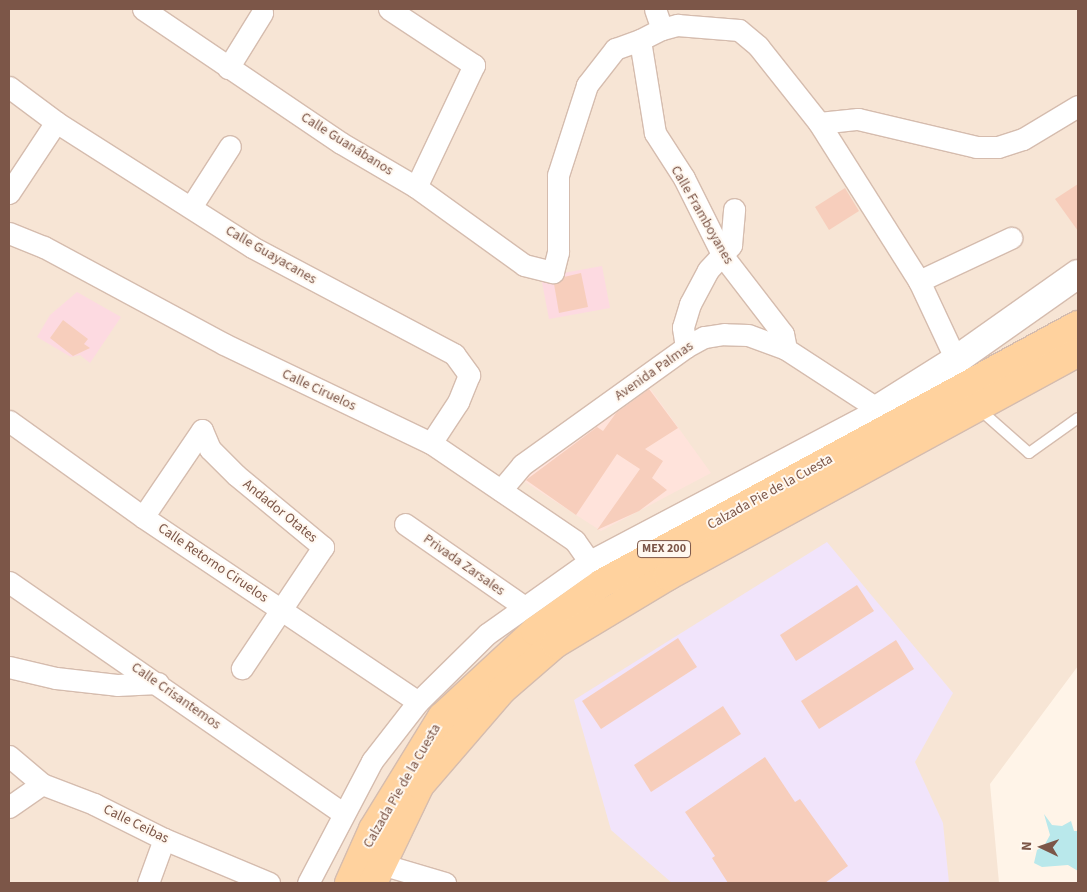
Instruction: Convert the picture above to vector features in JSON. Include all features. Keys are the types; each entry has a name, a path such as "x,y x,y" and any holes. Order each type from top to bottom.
{"main road":[{"path":"883,418 956,360 1078,274"},
{"name":"Calzada Pie de la Cuesta","path":"350,883 373,829 442,717 535,632 596,572 883,418 1078,325"},
{"name":"Calzada Pie de la Cuesta","path":"377,874 420,785 502,690 555,644 677,571 1078,352"}],"street":[{"name":"Calle Guanábanos","path":"143,9 342,143 416,187 524,265 553,272 558,252 560,166 587,85 615,48 640,40"},
{"path":"655,9 662,29"},
{"path":"390,11 474,65 416,187"},
{"path":"228,68 262,14"},
{"path":"640,40 662,29 677,25 740,30 758,46 819,123 919,281 956,360"},
{"name":"Calle Framboyanes","path":"640,40 655,134 684,178 723,256 783,334 786,349"},
{"name":"Calle Guayacanes","path":"9,86 56,122 191,206 252,248 454,354 469,375 458,402 431,443"},
{"path":"819,123 858,119 976,147 998,147 1023,138 1078,106"},
{"path":"9,193 56,122"},
{"path":"191,206 230,146"},
{"path":"686,347 683,327 690,304 708,270 723,256 731,245 734,209"},
{"name":"Calle Ciruelos","path":"9,233 44,247 224,344 431,443 575,540 596,572"},
{"path":"919,281 1010,238"},
{"name":"Avenida Palmas","path":"501,490 522,465 686,347 704,338 724,334 748,334 786,349 883,418"},
{"name":"Calle Retorno Ciruelos","path":"9,421 143,517 418,702"},
{"name":"Andador Otates","path":"143,517 202,430 210,449 236,475 323,547 283,610"},
{"name":"Privada Zarsales","path":"405,524 523,606"},
{"path":"308,883 342,814 372,761 418,702 486,634 523,606 596,572"},
{"name":"Calle Crisantemos","path":"9,582 158,683 342,814"},
{"path":"242,668 283,610"},
{"path":"9,667 56,678 118,685 158,683"},
{"name":"Calle Ceibas","path":"9,756 42,784 94,804 164,839 269,883"},
{"path":"9,807 42,784"},
{"path":"148,883 164,839"},
{"path":"377,874 445,883"}],"lane":[{"path":"976,406 1029,453 1078,418"}],"shaded area":[{"path":"9,9 1078,9 1078,666 990,784 999,883 9,883"},
{"path":"602,266 610,308 549,319 541,277"},
{"path":"77,292 121,317 90,363 80,355 71,357 37,337 50,315"},
{"path":"649,387 711,473 601,531 522,480 539,460"},
{"path":"827,542 953,693 915,762 943,823 949,883 672,883 611,830 574,700"}],"water":[{"path":"1044,814 1052,825 1062,826 1071,821 1074,831 1078,831 1078,871 1068,865 1042,867 1034,863 1037,850 1044,846 1050,835"}],"building":[{"path":"1078,184 1078,231 1055,199"},
{"path":"845,188 859,211 829,230 815,207"},
{"path":"581,273 588,307 559,313 554,284 564,277"},
{"path":"63,320 88,339 84,344 90,348 73,356 50,338"},
{"path":"649,389 678,428 645,449 663,461 652,478 667,490 639,511 597,530 640,469 617,454 576,515 526,480 597,427 603,431 616,413"},
{"path":"857,585 874,611 796,661 780,635"},
{"path":"678,638 697,667 601,729 582,701"},
{"path":"896,640 914,669 819,729 801,701"},
{"path":"723,706 741,734 651,792 634,765"},
{"path":"765,757 795,802 800,799 848,866 825,883 728,883 712,858 715,856 685,812"}]}
